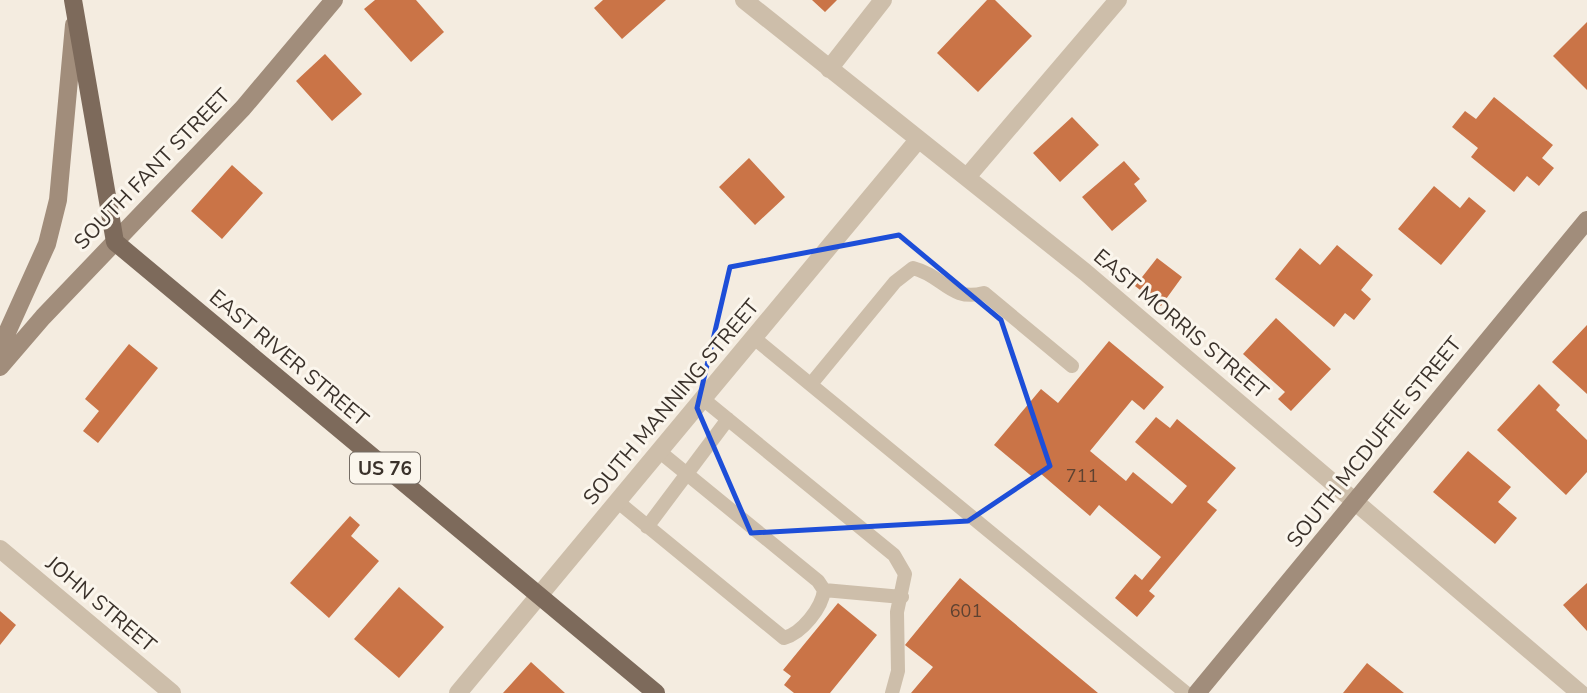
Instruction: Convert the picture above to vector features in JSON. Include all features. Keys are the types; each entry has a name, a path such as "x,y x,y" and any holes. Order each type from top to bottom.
{"main road":[{"path":"74,7 115,242"},
{"name":"EAST RIVER STREET","path":"115,242 655,692"}],"street":[{"name":"SOUTH FANT STREET","path":"0,366 243,108 334,0"},
{"name":"EAST MORRIS STREET","path":"744,0 1084,272 1580,693"},
{"path":"829,69 883,0"},
{"path":"967,177 1118,0"},
{"path":"0,348 47,244 58,200 74,7"},
{"name":"SOUTH MANNING STREET","path":"458,693 918,139"},
{"name":"SOUTH MCDUFFIE STREET","path":"1197,693 1587,220"},
{"name":"JOHN STREET","path":"0,549 172,693"}],"lane":[{"path":"811,384 895,282 913,268 942,282 955,294 972,296 984,293 1072,366"},
{"path":"754,338 1186,693"},
{"path":"703,399 894,555 905,574 897,612 898,671 892,693"},
{"path":"647,527 728,419"},
{"path":"618,502 784,638 794,635 823,602 824,590 818,581 660,452"},
{"path":"824,590 902,597"}],"highlighted area":[{"path":"899,235 1001,320 1050,466 968,521 751,533 697,408 730,267"}],"building":[{"path":"375,0 416,0 444,32 411,62 364,9"},
{"path":"603,0 666,0 622,39 594,8"},
{"path":"812,0 837,0 825,12"},
{"path":"987,0 995,0 1032,36 978,92 937,53"},
{"path":"1587,22 1587,90 1553,56"},
{"path":"325,54 362,94 332,121 296,81"},
{"path":"1494,97 1553,145 1542,158 1554,168 1539,186 1527,176 1514,192 1471,157 1478,148 1452,127 1465,111 1476,119"},
{"path":"1072,117 1099,145 1060,182 1033,153"},
{"path":"749,158 785,197 755,225 719,187"},
{"path":"1124,161 1140,179 1134,184 1147,201 1112,231 1082,197"},
{"path":"232,165 263,193 222,239 191,211"},
{"path":"1434,186 1460,208 1469,197 1486,211 1441,265 1398,229"},
{"path":"1337,245 1373,275 1361,290 1371,299 1354,320 1345,313 1334,327 1275,279 1300,248 1320,265"},
{"path":"1157,258 1182,277 1161,306 1135,286"},
{"path":"1276,318 1331,369 1291,411 1278,399 1285,392 1243,354"},
{"path":"1587,325 1587,394 1552,362"},
{"path":"1109,341 1164,387 1144,410 1132,400 1090,451 1126,481 1133,472 1172,504 1187,486 1135,442 1156,417 1170,428 1177,419 1236,468 1207,502 1217,510 1149,591 1155,596 1137,617 1115,598 1135,574 1142,580 1161,557 1099,505 1090,516 1040,473 1035,479 994,445 1041,389 1058,403"},
{"path":"129,344 158,368 98,443 83,431 99,411 85,399"},
{"path":"1539,384 1560,405 1556,410 1587,440 1587,472 1566,495 1497,430"},
{"path":"1468,451 1511,487 1498,502 1517,518 1495,544 1433,492"},
{"path":"350,516 360,525 351,536 379,561 329,618 290,583"},
{"path":"960,578 1098,693 911,693 933,667 905,645"},
{"path":"1587,583 1587,631 1563,605"},
{"path":"399,587 444,627 399,678 354,639"},
{"path":"838,603 877,635 830,693 794,693 784,685 791,676 783,670"},
{"path":"0,611 16,625 0,645"},
{"path":"531,662 565,693 503,693"},
{"path":"1367,663 1404,693 1343,693"}]}
